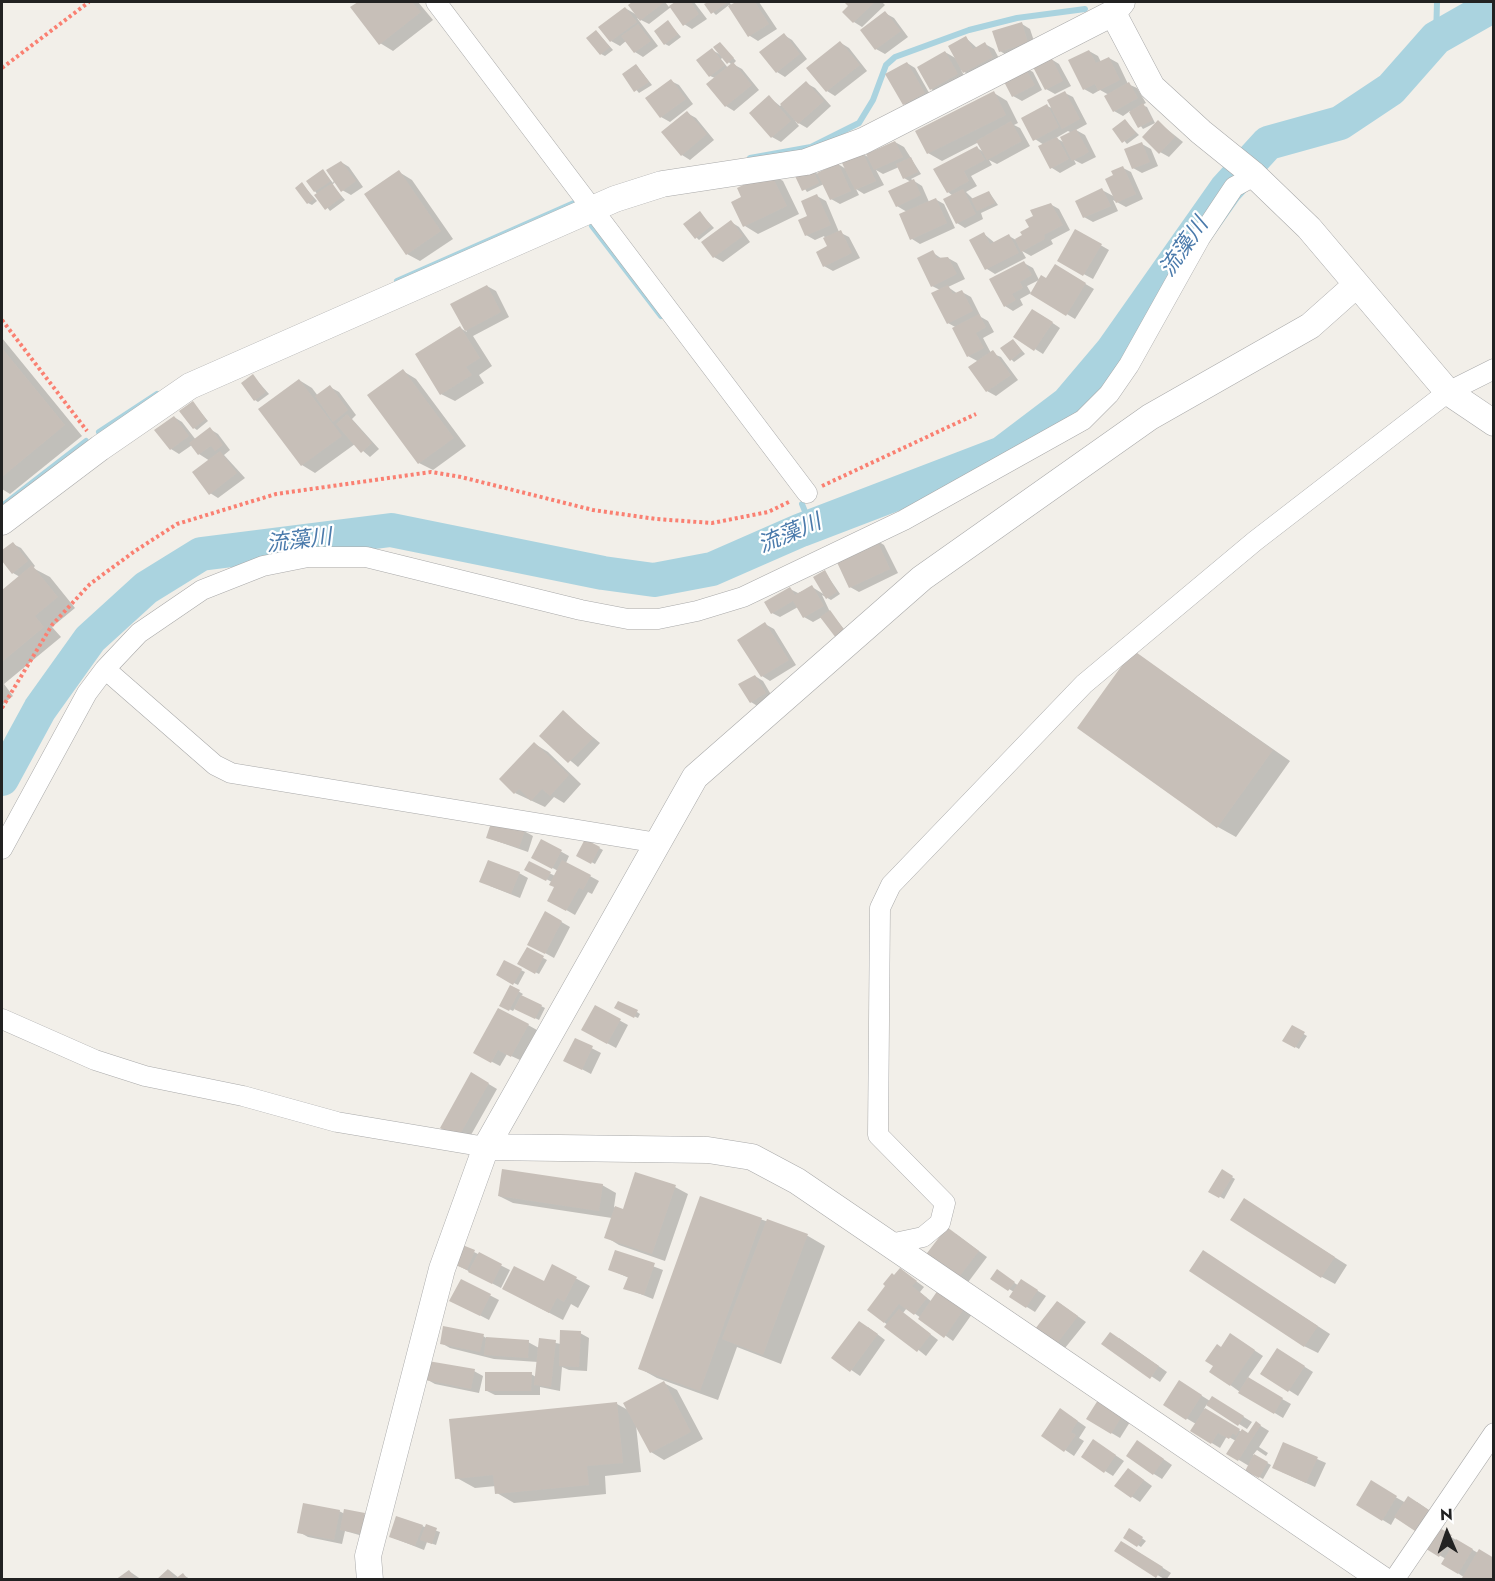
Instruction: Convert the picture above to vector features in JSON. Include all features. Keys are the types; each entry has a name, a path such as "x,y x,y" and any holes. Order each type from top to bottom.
{"street":[{"path":"436,2 807,493"},
{"path":"2,522 100,448 190,386 585,200 662,184 806,162 854,144 1113,5 1152,87 1201,132 1254,175 1309,228 1448,392 1494,423"},
{"path":"2,849 87,693 105,669 139,633 202,590 263,566 308,557 366,557 628,619 658,619 697,611 742,597 904,520 1083,420 1109,394 1129,365 1200,238 1234,188 1254,175"},
{"path":"370,1580 368,1556 442,1269 486,1147 690,785 922,578 1150,417 1310,326 1355,285"},
{"path":"890,1244 922,1238 940,1223 945,1203 878,1135 880,908 891,885 1084,684 1255,541 1448,392 1494,369"},
{"path":"105,669 215,765 231,773 658,843"},
{"path":"2,1019 95,1060 145,1076 243,1096 337,1122 486,1147 708,1150 752,1157 797,1181 1383,1580"},
{"path":"1394,1580 1494,1433"}],"path":[{"path":"2,68 89,2"},
{"path":"2,320 100,448"},
{"path":"2,708 52,625 90,584 177,524 276,494 431,472 461,477 593,510 656,519 712,523 768,512 976,414"}],"building":[{"path":"358,2 412,2 421,12 379,45 350,7"},
{"path":"632,2 663,3 640,21 628,5"},
{"path":"675,2 691,2 699,14 683,26 669,6"},
{"path":"728,2 711,14 704,4"},
{"path":"736,2 755,2 769,24 748,37 728,6"},
{"path":"844,2 875,2 853,23 842,12 848,6"},
{"path":"625,7 637,22 610,42 598,27"},
{"path":"885,11 901,31 875,50 860,30"},
{"path":"668,20 678,34 664,45 654,31"},
{"path":"1022,22 1028,43 999,52 992,31"},
{"path":"638,24 651,41 634,53 621,36"},
{"path":"596,30 610,47 600,55 586,38"},
{"path":"784,33 800,54 776,73 759,52"},
{"path":"966,36 973,49 985,42 993,57 963,73 948,46"},
{"path":"840,41 860,65 826,92 806,68"},
{"path":"720,42 734,58 727,64 713,47"},
{"path":"712,48 725,65 709,77 696,60"},
{"path":"1089,50 1096,63 1109,57 1120,80 1098,91 1095,84 1083,90 1068,60"},
{"path":"945,51 958,74 930,90 917,67"},
{"path":"1051,57 1063,81 1045,90 1033,67"},
{"path":"733,62 752,85 725,107 706,84"},
{"path":"907,62 925,93 903,105 885,74"},
{"path":"636,64 649,82 634,92 622,74"},
{"path":"1024,66 1035,85 1012,97 1002,78"},
{"path":"671,79 686,99 660,118 645,98"},
{"path":"806,81 824,101 798,124 780,104"},
{"path":"1129,82 1138,98 1113,112 1104,96"},
{"path":"994,91 1006,115 927,154 915,131"},
{"path":"1065,91 1080,119 1062,129 1047,100"},
{"path":"769,95 791,121 771,138 749,113"},
{"path":"1143,103 1153,120 1138,128 1129,112"},
{"path":"1047,104 1059,127 1033,141 1021,118"},
{"path":"687,111 707,134 681,156 661,132"},
{"path":"1125,119 1136,133 1122,143 1112,129"},
{"path":"1158,120 1175,137 1159,154 1142,137"},
{"path":"1011,121 1022,141 987,160 976,141"},
{"path":"1076,129 1089,152 1072,161 1060,137"},
{"path":"1057,137 1069,159 1050,169 1038,146"},
{"path":"895,141 903,157 874,170 866,154"},
{"path":"1142,142 1150,162 1132,169 1124,149"},
{"path":"977,146 985,160 964,171 969,181 947,193 933,169"},
{"path":"863,153 876,181 855,190 842,163"},
{"path":"911,157 918,172 903,179 896,164"},
{"path":"341,161 356,181 341,192 326,170"},
{"path":"838,163 851,191 830,200 817,173"},
{"path":"1123,166 1136,194 1116,203 1105,179 1113,175 1111,171"},
{"path":"812,168 819,183 802,191 795,176"},
{"path":"323,169 331,181 314,192 306,181"},
{"path":"399,170 441,231 406,255 364,194"},
{"path":"770,172 787,206 743,227 731,202 741,197 737,188"},
{"path":"914,179 921,195 896,207 888,191"},
{"path":"302,182 314,199 307,204 295,188"},
{"path":"332,183 342,197 325,210 314,195"},
{"path":"1102,188 1111,206 1083,218 1075,201"},
{"path":"963,189 976,214 956,224 943,199"},
{"path":"989,191 995,203 977,211 971,199"},
{"path":"817,194 831,225 805,236 798,220 807,216 801,201"},
{"path":"936,198 947,223 910,240 899,214"},
{"path":"1051,203 1063,225 1044,235 1045,239 1021,252 1015,239 1022,235 1020,232 1029,227 1025,220 1033,216 1030,210"},
{"path":"700,211 711,226 695,239 683,224"},
{"path":"731,220 743,236 713,258 701,242"},
{"path":"1075,229 1102,244 1083,276 1057,261"},
{"path":"841,230 852,253 823,267 816,252 827,246 823,238"},
{"path":"984,232 990,244 1009,234 1019,253 985,270 969,240"},
{"path":"933,250 937,258 948,257 957,274 931,287 917,258"},
{"path":"1024,261 1032,275 1020,282 1023,288 1012,294 1016,300 1004,307 989,279"},
{"path":"1055,264 1086,283 1066,316 1030,294 1041,275 1046,278"},
{"path":"487,285 501,312 465,331 450,304"},
{"path":"948,285 953,294 962,290 973,311 947,324 931,293"},
{"path":"1032,309 1053,322 1034,351 1013,337"},
{"path":"979,314 986,327 976,333 984,348 967,357 952,328"},
{"path":"460,326 480,358 466,367 472,375 440,395 415,354"},
{"path":"1013,339 1022,351 1010,361 1000,348"},
{"path":"2,348 65,425 2,477"},
{"path":"993,350 1011,375 986,392 968,367"},
{"path":"403,369 454,438 418,464 367,395"},
{"path":"253,374 266,392 254,401 241,383"},
{"path":"299,379 342,436 301,466 258,409"},
{"path":"330,385 348,410 333,422 315,396"},
{"path":"193,401 206,419 193,429 179,411"},
{"path":"347,414 372,443 361,453 336,424"},
{"path":"174,416 189,436 170,450 154,430"},
{"path":"210,427 223,445 215,451 211,446 198,455 189,443"},
{"path":"220,451 237,473 209,495 192,472"},
{"path":"876,538 890,569 849,588 835,558"},
{"path":"13,542 28,561 12,574 2,561 2,550"},
{"path":"32,565 58,597 35,616 44,627 2,662 2,590"},
{"path":"825,570 837,592 826,599 813,577"},
{"path":"812,585 824,606 803,618 793,601 771,614 764,602 790,587 795,595"},
{"path":"830,610 845,631 836,638 820,617"},
{"path":"765,622 789,660 761,677 737,640"},
{"path":"1133,650 1273,750 1217,828 1077,728"},
{"path":"755,675 766,693 750,703 738,684"},
{"path":"563,710 593,738 568,763 539,736"},
{"path":"534,742 569,775 550,796 542,789 531,801 519,789 514,794 499,779"},
{"path":"492,820 525,830 519,848 486,838"},
{"path":"541,839 562,850 552,869 531,858"},
{"path":"585,839 600,847 591,864 576,856"},
{"path":"488,860 520,872 511,894 479,882"},
{"path":"562,860 591,875 583,890 579,888 566,911 547,901 554,887 549,885"},
{"path":"529,861 551,872 546,881 524,870"},
{"path":"545,911 562,921 545,954 527,945"},
{"path":"527,947 544,956 535,974 517,964"},
{"path":"504,960 522,969 513,985 496,975"},
{"path":"510,985 520,990 509,1011 499,1006"},
{"path":"521,995 542,1005 535,1019 514,1009"},
{"path":"618,1001 638,1010 634,1018 614,1008"},
{"path":"595,1005 621,1019 607,1044 581,1030"},
{"path":"498,1008 529,1024 511,1057 498,1050 491,1063 473,1053"},
{"path":"1292,1025 1305,1032 1295,1048 1282,1041"},
{"path":"575,1038 593,1046 582,1070 563,1061"},
{"path":"471,1072 489,1083 458,1138 440,1128"},
{"path":"502,1169 603,1184 599,1211 498,1196"},
{"path":"1222,1169 1233,1176 1219,1198 1208,1192"},
{"path":"635,1172 676,1185 652,1254 604,1238 615,1206 623,1209"},
{"path":"700,1196 762,1218 700,1391 638,1369"},
{"path":"1244,1198 1335,1257 1321,1278 1230,1220"},
{"path":"767,1219 808,1234 763,1355 722,1339"},
{"path":"947,1227 979,1251 956,1281 924,1257"},
{"path":"460,1244 475,1250 467,1270 451,1263"},
{"path":"615,1250 655,1263 644,1295 623,1289 628,1277 608,1270"},
{"path":"1203,1250 1318,1326 1304,1347 1189,1271"},
{"path":"479,1252 502,1264 492,1284 468,1272"},
{"path":"552,1264 577,1277 564,1302 557,1298 549,1313 502,1289 514,1266 544,1281"},
{"path":"900,1268 917,1281 912,1286 927,1298 914,1315 899,1304 884,1323 867,1310 885,1286 883,1284 892,1273 894,1275"},
{"path":"997,1269 1015,1282 1008,1291 990,1279"},
{"path":"461,1279 491,1294 480,1316 449,1301"},
{"path":"1021,1279 1038,1290 1026,1308 1009,1297"},
{"path":"938,1290 964,1309 944,1338 918,1319"},
{"path":"1057,1301 1078,1316 1056,1345 1035,1329"},
{"path":"899,1309 931,1334 917,1352 884,1327"},
{"path":"859,1321 878,1334 850,1372 831,1358"},
{"path":"443,1326 484,1334 480,1352 440,1344"},
{"path":"560,1330 581,1331 579,1367 559,1366"},
{"path":"1110,1332 1159,1366 1150,1379 1101,1344"},
{"path":"1230,1333 1255,1350 1230,1386 1209,1372 1213,1366 1205,1361 1217,1344 1221,1347"},
{"path":"486,1337 529,1340 528,1358 484,1355"},
{"path":"539,1338 556,1340 551,1387 534,1385"},
{"path":"1277,1348 1305,1366 1288,1392 1260,1374"},
{"path":"428,1361 475,1369 471,1389 425,1380"},
{"path":"485,1372 532,1372 531,1391 485,1391"},
{"path":"1248,1377 1283,1398 1274,1414 1238,1393"},
{"path":"1179,1380 1202,1395 1186,1420 1163,1405"},
{"path":"664,1381 691,1432 650,1453 623,1403"},
{"path":"1212,1396 1244,1416 1238,1426 1206,1405"},
{"path":"1098,1400 1122,1416 1111,1434 1086,1419"},
{"path":"617,1402 623,1463 587,1466 589,1485 495,1494 493,1475 455,1479 449,1419"},
{"path":"1060,1408 1078,1421 1071,1432 1076,1435 1064,1452 1041,1436"},
{"path":"1205,1408 1240,1429 1236,1436 1233,1433 1229,1439 1218,1433 1211,1444 1190,1431"},
{"path":"1256,1421 1261,1425 1238,1461 1226,1454 1242,1429 1248,1433"},
{"path":"1093,1439 1116,1455 1104,1473 1081,1457"},
{"path":"1137,1440 1164,1459 1153,1475 1126,1456"},
{"path":"1283,1442 1318,1457 1306,1483 1272,1468"},
{"path":"1254,1454 1268,1462 1259,1478 1245,1471"},
{"path":"1128,1468 1144,1480 1131,1498 1114,1486"},
{"path":"1371,1480 1397,1496 1382,1521 1356,1505"},
{"path":"1408,1496 1429,1510 1415,1531 1394,1517"},
{"path":"303,1503 340,1510 334,1540 297,1533"},
{"path":"344,1509 365,1513 361,1534 340,1530"},
{"path":"396,1516 423,1525 415,1546 389,1537"},
{"path":"426,1524 437,1528 432,1544 420,1540"},
{"path":"1436,1526 1452,1535 1439,1557 1423,1547"},
{"path":"1129,1528 1143,1537 1137,1547 1123,1538"},
{"path":"1456,1539 1473,1549 1458,1574 1441,1564"},
{"path":"1121,1541 1163,1567 1156,1578 1114,1551"},
{"path":"1479,1549 1494,1558 1494,1579 1465,1580 1462,1578"},
{"path":"168,1569 175,1579 183,1573 188,1580 156,1580"},
{"path":"129,1570 136,1580 115,1580"}],"waterway":[{"path":"1436,38 1437,2"},
{"name":"流藻川","path":"2,779 40,709 90,639 146,588 201,554 391,530 603,573 654,580 712,569 801,530 1002,453 1068,403 1112,351 1226,189 1268,143 1340,123 1391,89 1436,38 1494,5"},
{"path":"750,158 811,147 859,123 873,100 886,65 895,57 969,30 1017,18 1085,9"},
{"path":"397,281 574,203"},
{"path":"592,226 661,316"},
{"path":"99,432 157,394"},
{"path":"2,506 86,441"},
{"path":"801,530 806,514 802,504"}]}
